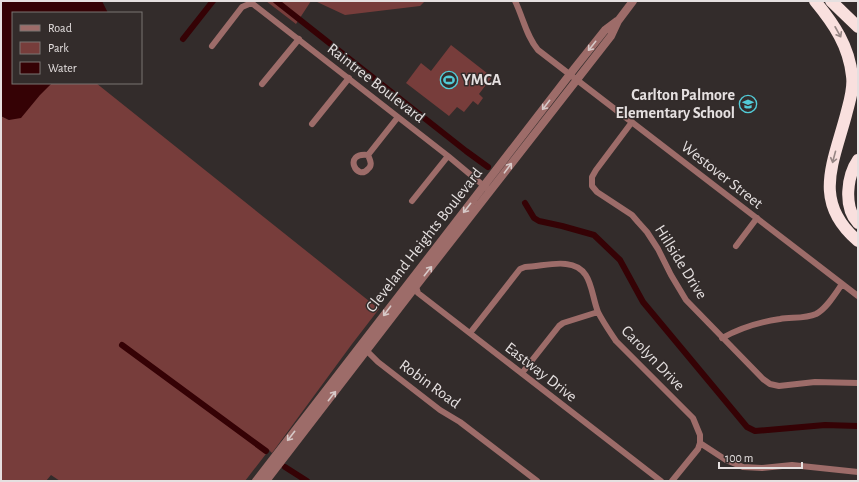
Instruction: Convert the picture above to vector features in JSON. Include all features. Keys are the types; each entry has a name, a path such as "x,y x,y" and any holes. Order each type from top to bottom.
{"highway":[{"path":"815,1 837,29 849,58 852,78 851,98 829,176 829,193 833,209 844,227 858,241"},
{"path":"831,1 858,27"},
{"path":"858,160 853,167 849,180 848,193 851,209 858,223"}],"street":[{"name":"Westover Street","path":"515,1 533,45 538,50 858,296"},
{"name":"Cleveland Heights Boulevard","path":"256,481 281,455 364,348 416,286 487,188 573,77 605,30 618,21 633,1"},
{"name":"Raintree Boulevard","path":"212,46 243,6 254,4 487,188"},
{"path":"262,84 299,39"},
{"path":"312,124 349,78"},
{"path":"368,155 398,117"},
{"name":"Hillside Drive","path":"632,122 596,170 592,177 592,186 597,192 632,215 638,222 658,249 681,293 692,307 763,379 775,385 784,386 814,382 838,381 858,383"},
{"path":"412,201 448,156"},
{"name":"Cleveland Heights Boulevard","path":"364,348 413,277 487,188"},
{"path":"736,246 756,218"},
{"name":"Carolyn Drive","path":"470,333 516,272 520,269 525,267 565,264 574,266 581,270 591,285 598,312 616,341 693,418 700,435 700,443"},
{"name":"Eastway Drive","path":"413,277 418,293 661,481"},
{"path":"722,338 759,323 780,318 810,316 817,314 842,284"},
{"path":"522,373 559,326 563,323 598,312"},
{"name":"Robin Road","path":"364,348 440,410 460,422 537,481"},
{"path":"672,481 698,449 700,443 726,460 743,466 762,468 792,465 858,472"},
{"name":"Cleveland Heights Boulevard","path":"266,481 281,455"}],"green space":[{"path":"266,1 311,1 296,24"},
{"path":"315,1 425,1 420,6 345,15"},
{"name":"YMCA","path":"451,45 492,77 479,94 483,98 478,105 473,101 464,112 457,107 449,116 406,83 421,63 431,71"},
{"path":"51,84 97,84 379,309 272,453 269,450 245,481 60,481 51,475 46,481 1,481 1,116 9,120"}],"water":[{"path":"1,1 102,1 108,12 12,12 12,84 51,84 21,118 9,120 1,116"}],"waterway":[{"path":"183,39 213,1"},
{"path":"276,1 488,167"},
{"path":"525,203 534,218 539,221 594,235 620,260 643,302 747,427 755,431 825,425 858,426"},
{"path":"122,345 266,451"},
{"path":"285,467 307,481"}],"place":[{"name":"YMCA","path":"449,80"},
{"name":"Carlton Palmore Elementary School","path":"748,104"}]}
